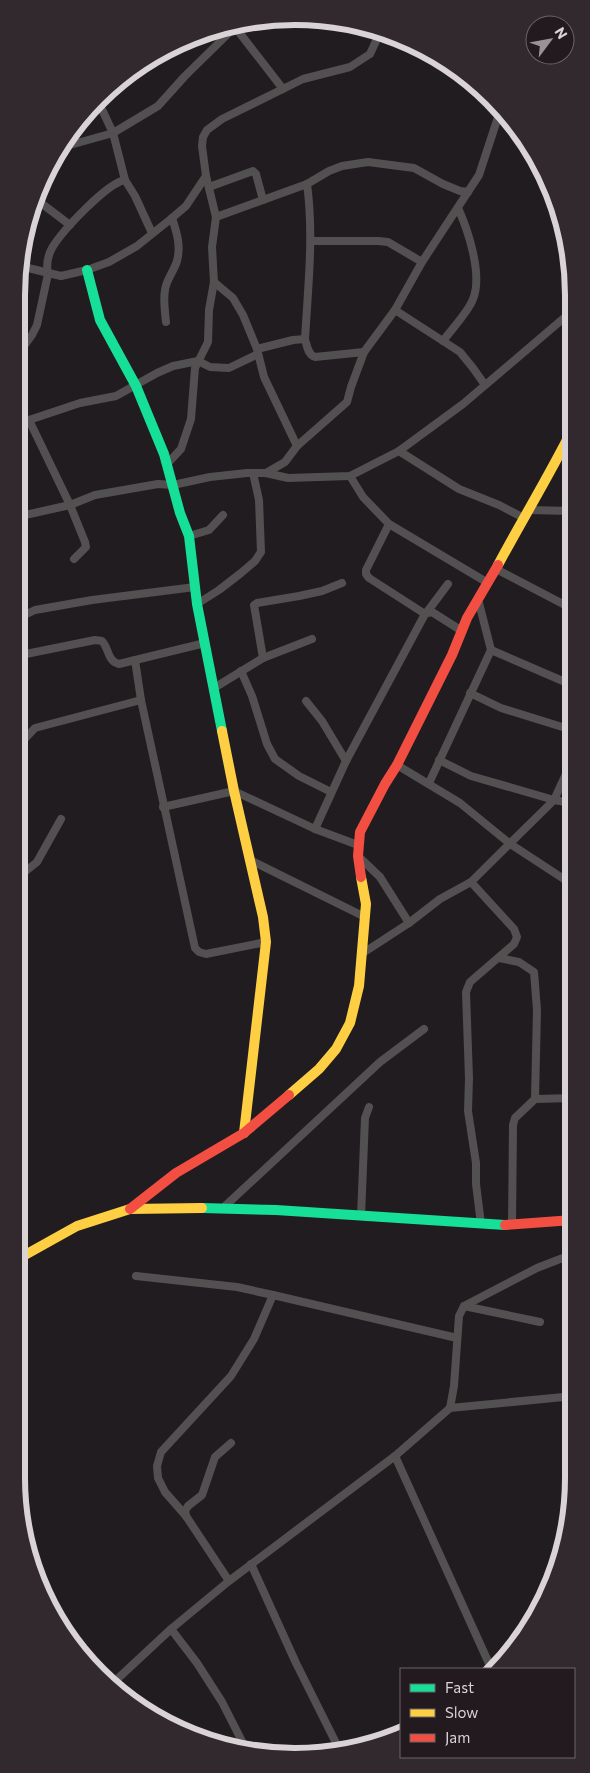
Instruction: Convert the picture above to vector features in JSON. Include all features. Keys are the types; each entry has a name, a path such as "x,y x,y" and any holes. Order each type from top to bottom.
{"street":[{"path":"239,31 283,89"},
{"path":"71,145 113,133 158,106 185,76 230,33"},
{"path":"167,464 181,448 187,435 191,419 195,368 208,342 209,310 214,282 212,247 216,217 206,176 202,146 203,137 207,130 222,119 304,79 350,67 370,54 376,37"},
{"path":"101,107 113,133 125,180 135,196 152,234"},
{"path":"266,473 285,462 297,446 347,402 364,352 395,310 422,262 479,175 498,117"},
{"path":"216,217 307,184 342,166 368,162 414,168 443,184 468,192"},
{"path":"209,187 253,171 256,174 263,200"},
{"path":"27,267 60,276 87,270 109,262 152,234 186,206 206,176"},
{"path":"25,345 37,326 48,274 46,266 53,247 70,225 113,184 125,180"},
{"path":"307,184 311,216 311,241 305,339 309,353 315,357 364,352"},
{"path":"41,203 70,225"},
{"path":"443,340 473,300 477,285 470,239 458,208"},
{"path":"166,322 165,288 179,250 178,238 172,218"},
{"path":"311,241 378,240 388,242 422,262"},
{"path":"87,270 90,288 100,320 136,386 167,464 180,513 189,536 194,587 204,642 234,791 263,916 266,942 244,1133"},
{"path":"214,282 233,298 243,315 258,352 264,377 297,446"},
{"path":"395,310 460,352 484,385"},
{"path":"25,515 70,505 95,495 210,477 253,473 266,473 288,478 350,476 399,451 463,404 565,318"},
{"path":"25,422 80,403 116,396 173,366 198,360 210,367 229,368 258,352 293,340 305,339"},
{"path":"29,420 70,505 86,547 74,559"},
{"path":"130,1209 176,1173 244,1133 319,1069 336,1049 350,1023 359,986 363,953 366,904 358,856 360,832 385,784 398,765 452,655 467,618 565,444"},
{"path":"399,451 460,489 499,505 526,514 565,511"},
{"path":"197,604 219,590 255,561 261,552 259,500 253,473"},
{"path":"350,476 363,497 389,524 488,583"},
{"path":"189,536 209,530 223,515"},
{"path":"389,524 366,570 366,574 369,578 426,613 432,612 462,631"},
{"path":"496,569 565,606"},
{"path":"263,658 254,605 322,591 342,583"},
{"path":"315,829 346,761 426,613 448,584"},
{"path":"25,614 34,610 92,600 194,587"},
{"path":"429,783 490,650 489,639 478,599"},
{"path":"214,688 263,658 312,639"},
{"path":"25,654 95,640 102,641 105,644 110,658 113,662 119,664 204,642"},
{"path":"490,650 565,682"},
{"path":"135,660 141,700 195,948 199,952 206,954 266,942"},
{"path":"241,671 252,696 267,744 275,759 299,776 331,792"},
{"path":"470,693 501,708 565,728"},
{"path":"25,739 35,728 141,700"},
{"path":"306,701 322,721 346,761"},
{"path":"439,760 472,776 565,802"},
{"path":"398,765 460,803 509,843 565,880"},
{"path":"363,953 409,923 440,899 471,882 554,800 565,776"},
{"path":"164,807 234,791 315,829 358,845"},
{"path":"25,872 37,862 61,819"},
{"path":"358,856 380,877 409,923"},
{"path":"250,860 365,917"},
{"path":"471,882 514,929 517,937 514,944 470,982 466,992 469,1078 468,1111 476,1164 476,1184 481,1224"},
{"path":"499,958 519,962 534,972 537,1010 535,1099"},
{"path":"223,1208 380,1062 424,1030"},
{"path":"512,1226 513,1126 515,1118 535,1099 565,1098"},
{"path":"362,1216 365,1118 368,1107"},
{"path":"25,1255 77,1226 130,1209 223,1208 276,1210 512,1226 565,1221"},
{"path":"450,1408 454,1386 459,1316 464,1306 537,1268 565,1257"},
{"path":"136,1276 237,1287 457,1338"},
{"path":"228,1581 186,1516 165,1492 158,1478 157,1466 162,1452 231,1376 254,1339 274,1295"},
{"path":"464,1306 540,1322"},
{"path":"116,1680 171,1629 228,1581 395,1456 450,1408 565,1397"},
{"path":"186,1516 185,1511 188,1506 202,1495 215,1457 231,1443"},
{"path":"395,1456 490,1665"},
{"path":"251,1564 296,1663 337,1745"},
{"path":"171,1629 197,1663 222,1702 244,1743"}],"traffic: fast":[{"path":"87,270 100,320 136,386 164,454 180,513 189,536 197,604 222,731"},
{"path":"202,1208 276,1210 505,1225"}],"traffic: slow":[{"path":"498,565 565,443"},
{"path":"222,731 263,917 266,942 244,1133"},
{"path":"289,1095 319,1069 336,1049 350,1023 359,986 366,904 361,877"},
{"path":"25,1255 77,1226 130,1209 202,1208"}],"traffic: jam":[{"path":"361,877 358,856 360,832 397,765 452,655 467,618 498,565"},
{"path":"130,1209 176,1173 244,1133 289,1095"},
{"path":"505,1225 565,1221"}]}
